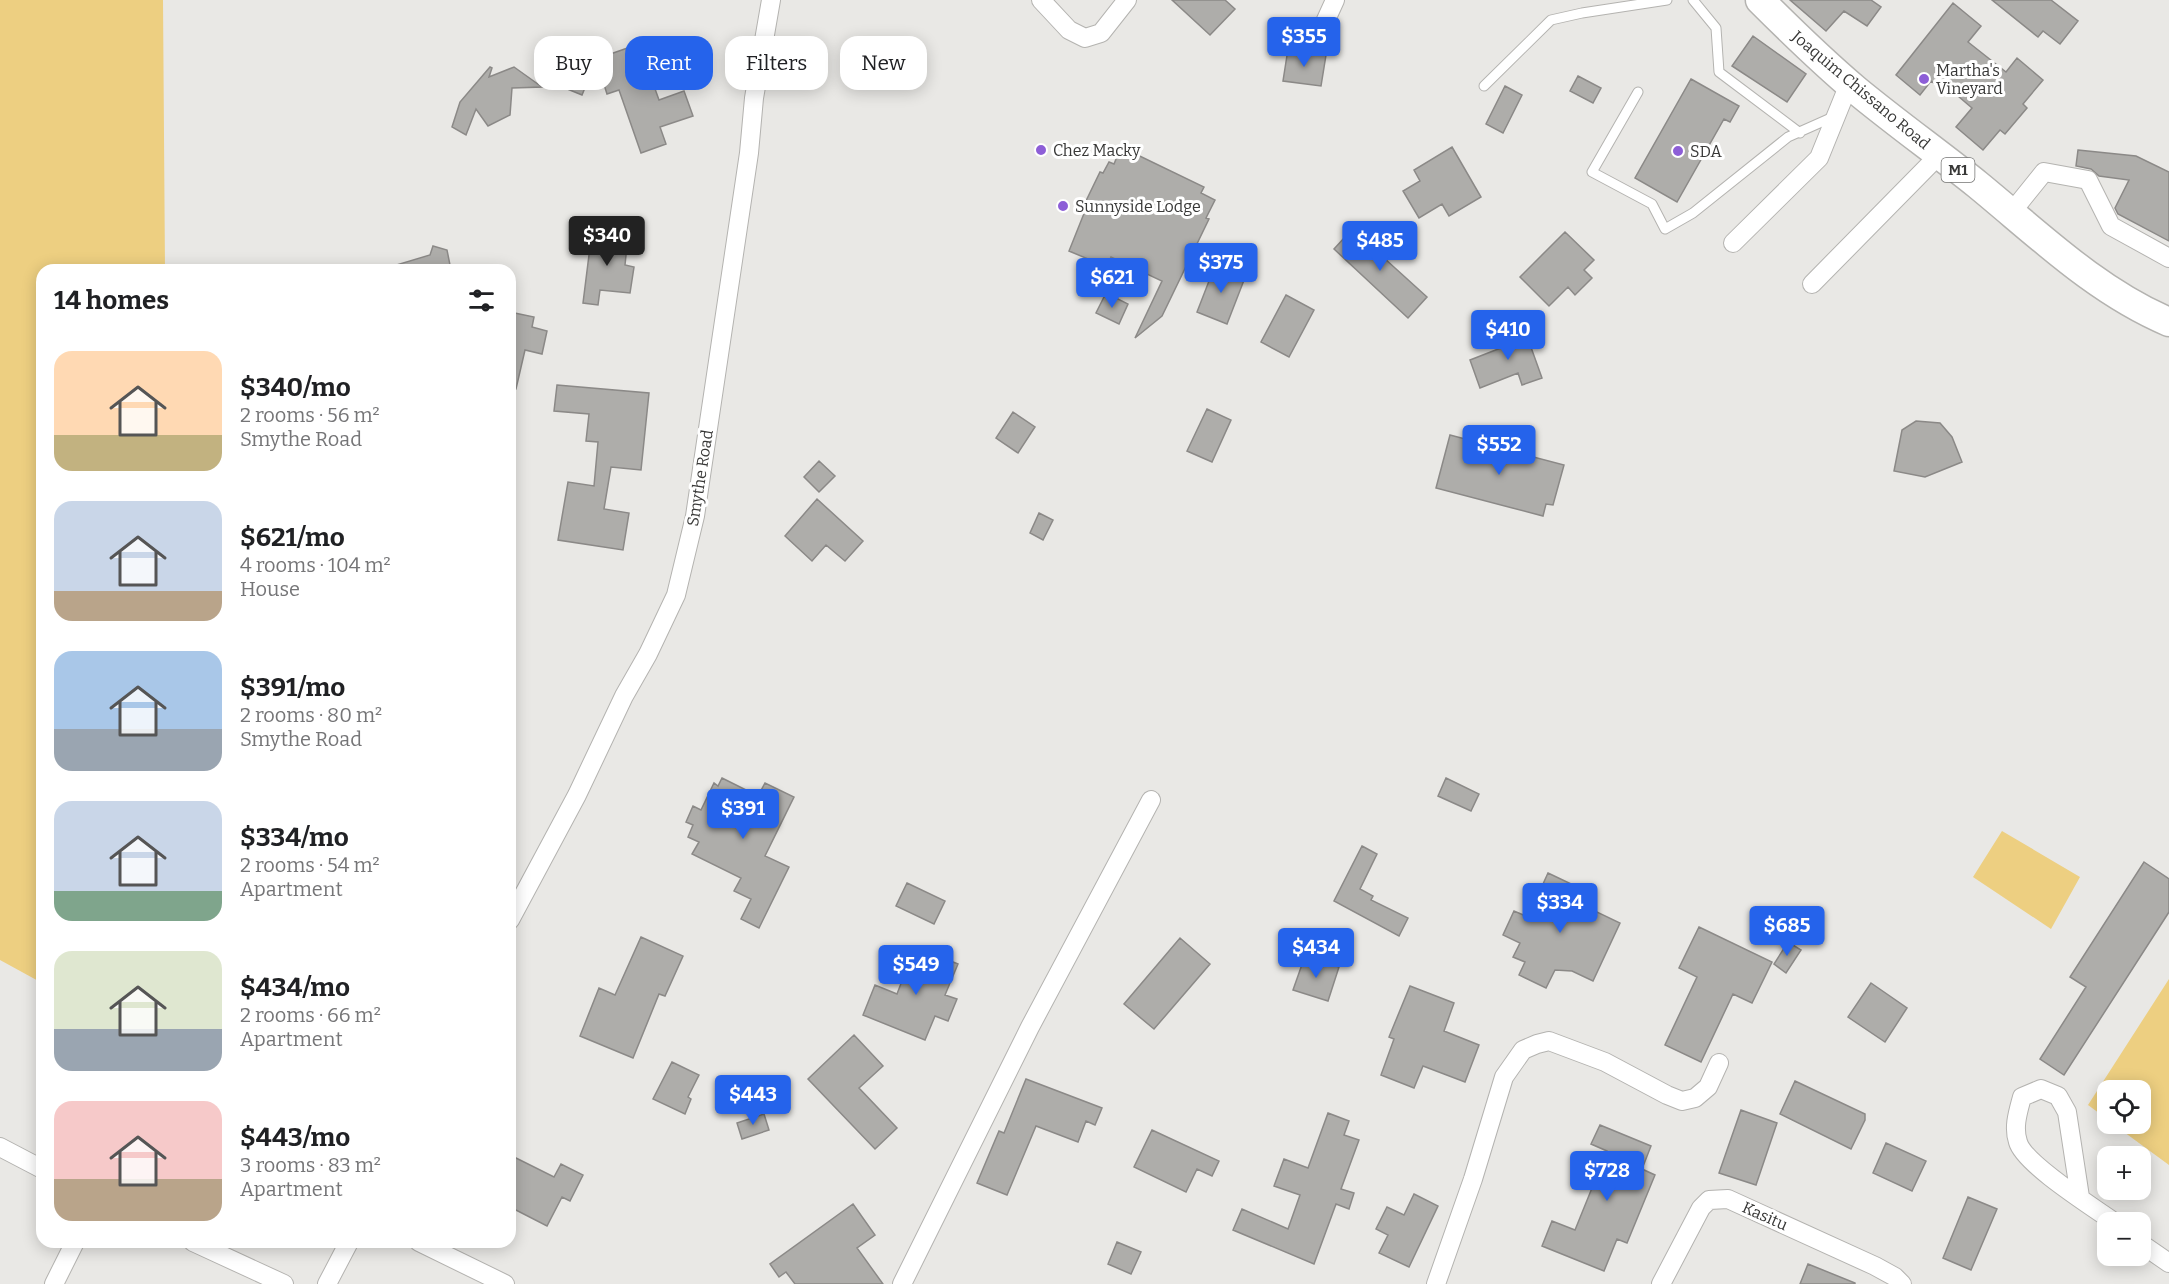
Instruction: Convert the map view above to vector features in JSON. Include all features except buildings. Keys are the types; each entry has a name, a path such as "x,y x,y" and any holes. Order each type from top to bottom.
{"highway":[{"name":"Joaquim Chissano Road","path":"1760,0 1789,30 1849,84 2100,285 2143,311 2169,322"}],"street":[{"name":"Smythe Road","path":"516,909 577,795 676,595 695,516 749,153 754,98 771,0"},
{"path":"1041,0 1069,30 1085,38 1101,33 1127,0"},
{"path":"1320,33 1335,0"},
{"path":"1733,243 1819,158 1849,84"},
{"path":"1812,284 1939,155"},
{"path":"2011,213 2044,172 2088,180 2111,226 2169,258"},
{"path":"902,1284 1030,1027 1151,800"},
{"path":"1436,1284 1473,1179 1504,1077 1523,1050 1550,1041 1605,1062 1683,1101 1695,1098 1708,1087 1719,1062"},
{"path":"2080,1197 2067,1112 2058,1096 2041,1089 2022,1096 2015,1122 2018,1144 2032,1163 2100,1212"},
{"path":"0,1147 36,1166"},
{"name":"Kasitu","path":"1661,1284 1701,1208 1709,1200 1728,1199 1875,1266 1895,1277 1902,1284"},
{"path":"54,1284 72,1248"},
{"path":"206,1248 284,1284"},
{"path":"327,1284 346,1248"},
{"path":"431,1248 505,1284"},
{"path":"2151,1251 2169,1263"}],"lane":[{"path":"1484,86 1551,20 1667,0"},
{"path":"1693,0 1716,28 1719,72 1800,133"},
{"path":"1638,92 1592,172 1652,204 1665,229 1693,213 1788,137 1836,117"}],"shaded area":[{"path":"0,0 163,0 165,264 36,264 36,980 0,960"},
{"path":"2002,831 2080,877 2051,929 1973,877"},
{"path":"2169,979 2169,1165 2151,1152 2151,1146 2143,1146 2127,1134 2151,1134 2151,1080 2104,1080"},
{"path":"2097,1091 2097,1112 2088,1105"}],"place":[{"name":"Martha's Vineyard","path":"1924,79"},
{"name":"Chez Macky","path":"1041,150"},
{"name":"SDA","path":"1678,151"},
{"name":"Sunnyside Lodge","path":"1063,206"}]}
